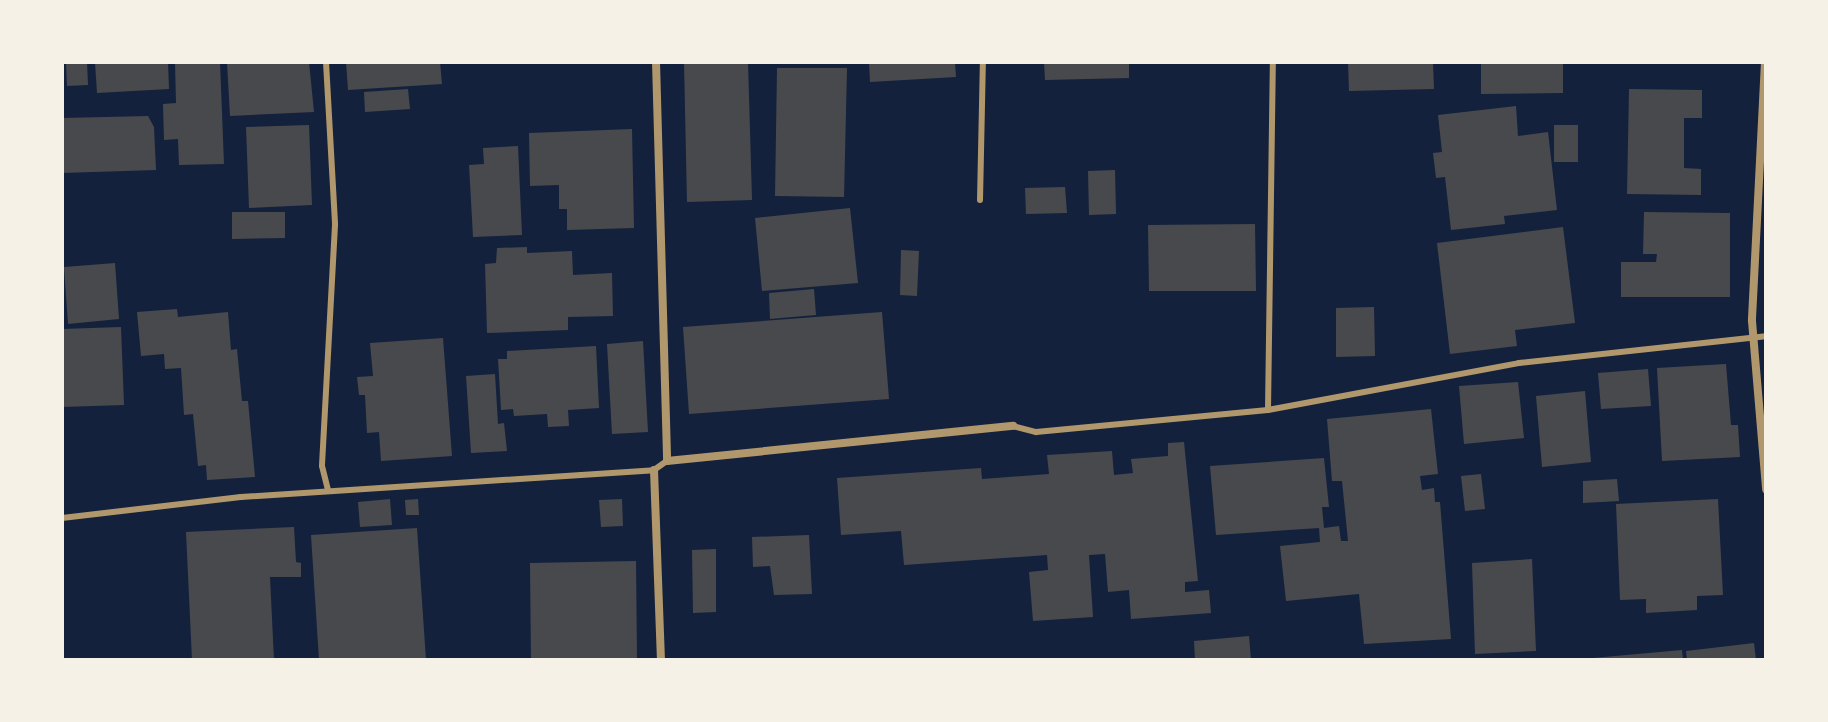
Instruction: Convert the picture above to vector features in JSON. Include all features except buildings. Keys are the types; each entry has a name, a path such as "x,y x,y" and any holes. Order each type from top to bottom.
{"street":[{"path":"656,62 667,461 1013,426"},
{"path":"1765,62 1754,337 1766,489"},
{"path":"654,470 661,660"}],"lane":[{"path":"326,62 335,225 322,466 328,490"},
{"path":"980,200 983,62"},
{"path":"1268,410 1273,62"},
{"path":"1013,426 1036,432 1268,410 1519,363 1766,336"},
{"path":"62,518 328,490 654,470 667,461"}]}
